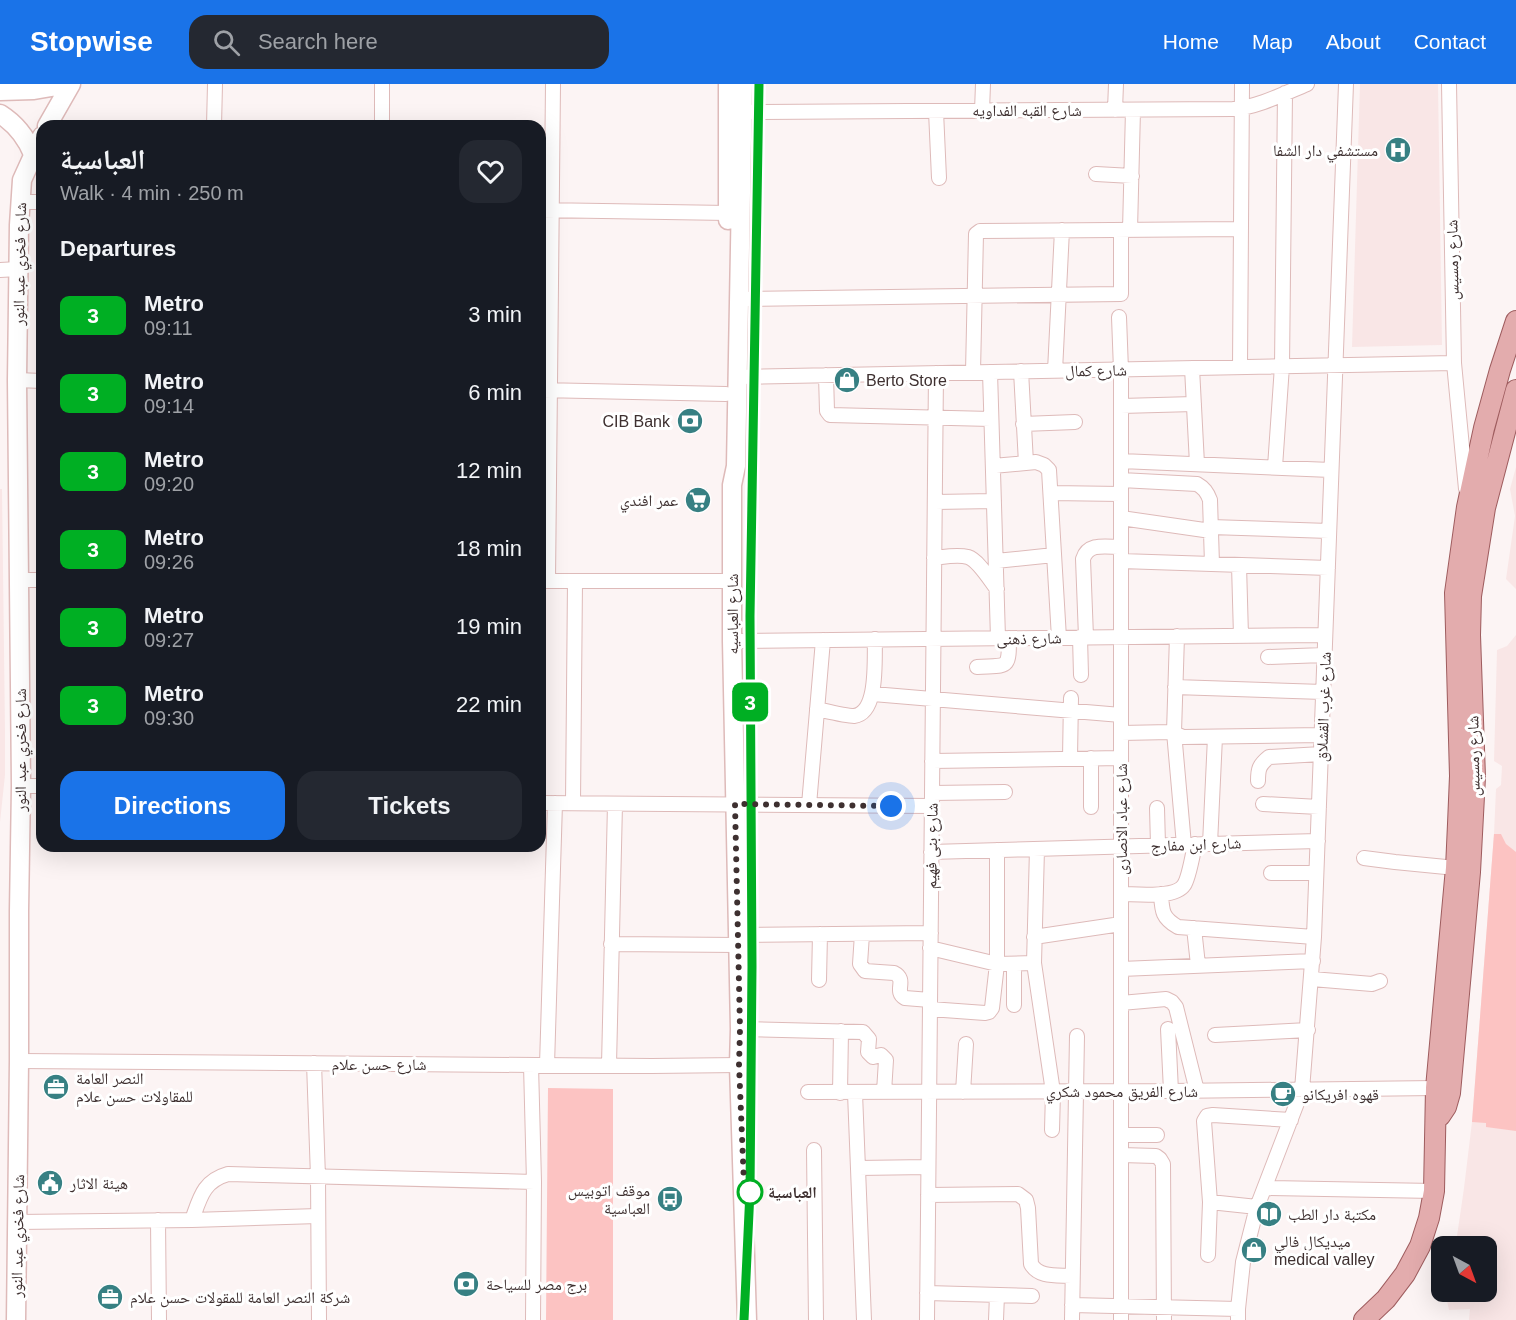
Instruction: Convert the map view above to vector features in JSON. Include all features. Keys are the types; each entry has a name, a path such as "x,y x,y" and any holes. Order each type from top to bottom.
{"main road":[{"path":"0,91 34,90 70,84"},
{"path":"50,120 70,84"},
{"name":"شارع العباسيه","path":"728,84 726,394 728,466 732,485 732,641 739,1065 747,1320"},
{"name":"شارع العباسيه","path":"732,485 736,466 742,84"},
{"path":"0,114 21,132 33,154"},
{"name":"شارع فخري عبد النور","path":"16,1320 21,786 17,380 9,270 22,180 36,148"},
{"name":"شارع رمسيس","path":"1364,1320 1386,1299 1405,1274 1420,1246 1429,1218 1434,1191 1436,1088 1456,868 1460,776 1455,592 1467,507 1484,428 1516,321"},
{"name":"شارع رمسيس","path":"1436,1122 1446,1107 1450,1093 1470,872 1475,777 1470,634 1471,596 1485,508 1516,390"}],"street":[{"path":"214,120 215,84"},
{"path":"382,84 382,120"},
{"path":"553,84 546,210 728,213"},
{"path":"982,111 983,84"},
{"path":"1115,110 1116,84"},
{"path":"1240,367 1242,84"},
{"name":"شارع القبه الفداويه","path":"743,112 1242,108 1306,84"},
{"name":"شارع غرب القشلاق","path":"1238,1314 1243,1262 1257,1207 1302,1090 1308,1030 1318,841 1346,84"},
{"name":"شارع رمسيس","path":"1449,84 1454,363 1467,507"},
{"path":"1275,467 1282,366 1285,93"},
{"path":"739,299 1121,294 1125,230 1132,176 1133,110"},
{"path":"936,111 939,177"},
{"path":"1096,174 1132,176"},
{"path":"20,202 36,202"},
{"path":"973,372 976,234 980,231 1240,229"},
{"path":"1055,371 1062,230"},
{"name":"شارع عباد الانصارى","path":"1119,317 1121,369 1121,1320"},
{"name":"شارع كمال","path":"738,377 1454,363"},
{"path":"1192,368 1197,464"},
{"path":"1021,371 1026,463"},
{"path":"977,667 1003,665 1009,659 997,589 990,372"},
{"name":"شارع بنى فهيم","path":"927,1320 936,373"},
{"path":"825,375 827,411 830,415 991,419"},
{"path":"17,380 36,381"},
{"path":"546,390 726,394"},
{"path":"1121,406 1194,404"},
{"path":"1023,424 1075,422"},
{"path":"1121,460 1331,470"},
{"path":"993,466 1036,462 1044,465 1049,471 1059,638"},
{"path":"1051,494 1121,487 1197,484 1208,493 1210,500 1212,564"},
{"path":"934,502 994,501"},
{"path":"1121,518 1211,529 1329,531"},
{"path":"1081,675 1083,559 1084,554 1092,547 1121,554 1212,564 1328,568"},
{"path":"996,561 1054,555"},
{"path":"934,558 970,557 997,589"},
{"path":"1239,565 1241,636"},
{"path":"19,580 36,580"},
{"path":"546,581 732,581"},
{"path":"573,803 575,581"},
{"name":"شارع ذهنى","path":"732,641 1325,635"},
{"path":"1121,894 1161,894 1178,891 1185,885 1190,844 1174,732 1177,636"},
{"path":"817,710 855,716 870,704 873,694 875,639"},
{"path":"809,805 823,640"},
{"path":"1268,657 1324,655"},
{"path":"1175,687 1323,692"},
{"path":"873,694 933,700 1071,705 1121,715"},
{"path":"1070,758 1071,705"},
{"path":"1121,733 1174,732 1183,737 1322,735"},
{"path":"1210,844 1215,737"},
{"path":"1258,781 1258,769 1269,757 1321,754"},
{"path":"1091,758 1091,807"},
{"path":"932,761 1121,758"},
{"path":"21,786 36,786"},
{"path":"546,803 809,805 932,799 1005,792"},
{"path":"547,1065 555,803"},
{"path":"609,1065 615,804"},
{"path":"1263,804 1319,807"},
{"path":"1157,808 1158,845"},
{"name":"شارع ابن مفارج","path":"931,852 1318,841"},
{"path":"1037,849 1034,963 1053,1092 1052,1130"},
{"path":"862,934 860,964 862,969 898,975 901,978 901,996 930,1005 989,1012 992,1008 997,964 997,850"},
{"path":"1364,858 1456,868"},
{"path":"1271,873 1316,873"},
{"path":"1161,894 1162,912 1178,927 1314,937"},
{"path":"1034,938 1121,924"},
{"path":"1194,928 1198,966"},
{"path":"611,944 738,940 820,934 931,933"},
{"path":"819,980 820,934"},
{"path":"930,948 997,964 1034,963"},
{"path":"1121,969 1313,961"},
{"path":"1014,964 1014,1005"},
{"path":"1312,979 1372,984 1380,981"},
{"path":"1121,1003 1166,999 1172,1002 1176,1007 1197,1091"},
{"path":"740,1029 863,1032 869,1039 868,1052 870,1055 873,1057 881,1055 886,1060 884,1092"},
{"path":"1168,1029 1171,1091"},
{"path":"1215,1035 1308,1030"},
{"path":"840,1093 841,1031"},
{"path":"1072,1320 1077,1036"},
{"path":"963,1092 966,1044"},
{"name":"شارع حسن علام","path":"20,1061 739,1065"},
{"path":"314,1063 319,1320"},
{"path":"531,1065 534,1182 533,1320"},
{"name":"شارع الفريق محمود شكري","path":"808,1092 1436,1088"},
{"path":"855,1093 864,1320"},
{"path":"1208,1255 1210,1202 1204,1121 1207,1116 1214,1114 1291,1120"},
{"path":"1121,1135 1156,1135"},
{"path":"814,1150 816,1320"},
{"path":"1121,1155 1156,1156 1163,1164 1164,1313"},
{"path":"858,1168 928,1167"},
{"path":"192,1220 204,1189 221,1176 228,1174 534,1182"},
{"path":"1265,1188 1434,1191"},
{"path":"928,1195 1018,1194 1026,1200 1028,1208 1031,1264 1042,1274 1072,1276"},
{"path":"1210,1202 1257,1207"},
{"path":"17,1222 318,1216"},
{"path":"158,1220 159,1320"},
{"path":"927,1293 1032,1296"},
{"path":"996,1320 997,1295"},
{"path":"1072,1305 1121,1306 1164,1313 1238,1314"}],"shaded area":[{"name":"مستشفي دار الشفا","path":"1360,84 1438,84 1442,345 1352,347"},
{"path":"1516,467 1516,589 1506,579 1515,516 1510,489"},
{"path":"0,489 2,489 5,775 0,822"},
{"path":"1516,635 1516,1320 1469,1320 1470,1309 1449,1310 1447,1302 1497,1302 1497,1236 1457,1236 1472,1122 1496,789 1501,785 1502,766 1494,761 1497,650 1507,646"},
{"path":"1494,834 1501,834 1506,844 1516,852 1516,1131 1486,1127 1486,1123 1472,1122"},
{"path":"548,1088 613,1089 613,1320 546,1320"}],"metro line":[{"name":"3","path":"744,1320 750,1191 752,966 750,616 759,84"}],"place":[{"name":"مستشفي دار الشفا","path":"1398,150"},
{"name":"Berto Store","path":"847,380"},
{"name":"CIB Bank","path":"690,421"},
{"name":"عمر افندي","path":"698,500"},
{"name":"النصر العامة للمقاولات حسن علام","path":"56,1087"},
{"name":"قهوه افريكانو","path":"1283,1094"},
{"name":"هيئة الاثار","path":"50,1183"},
{"name":"العباسية","path":"750,1192"},
{"name":"موقف اتوبيس العباسية","path":"670,1199"},
{"name":"مكتبة دار الطب","path":"1269,1214"},
{"name":"ميديكال فالي medical valley","path":"1254,1250"},
{"name":"برج مصر للسياحة","path":"466,1284"},
{"name":"شركة النصر العامة للمقولات حسن علام","path":"110,1297"}],"route":[{"path":"750,1192 744,1184 739,1065 735,804 891,806"}]}
